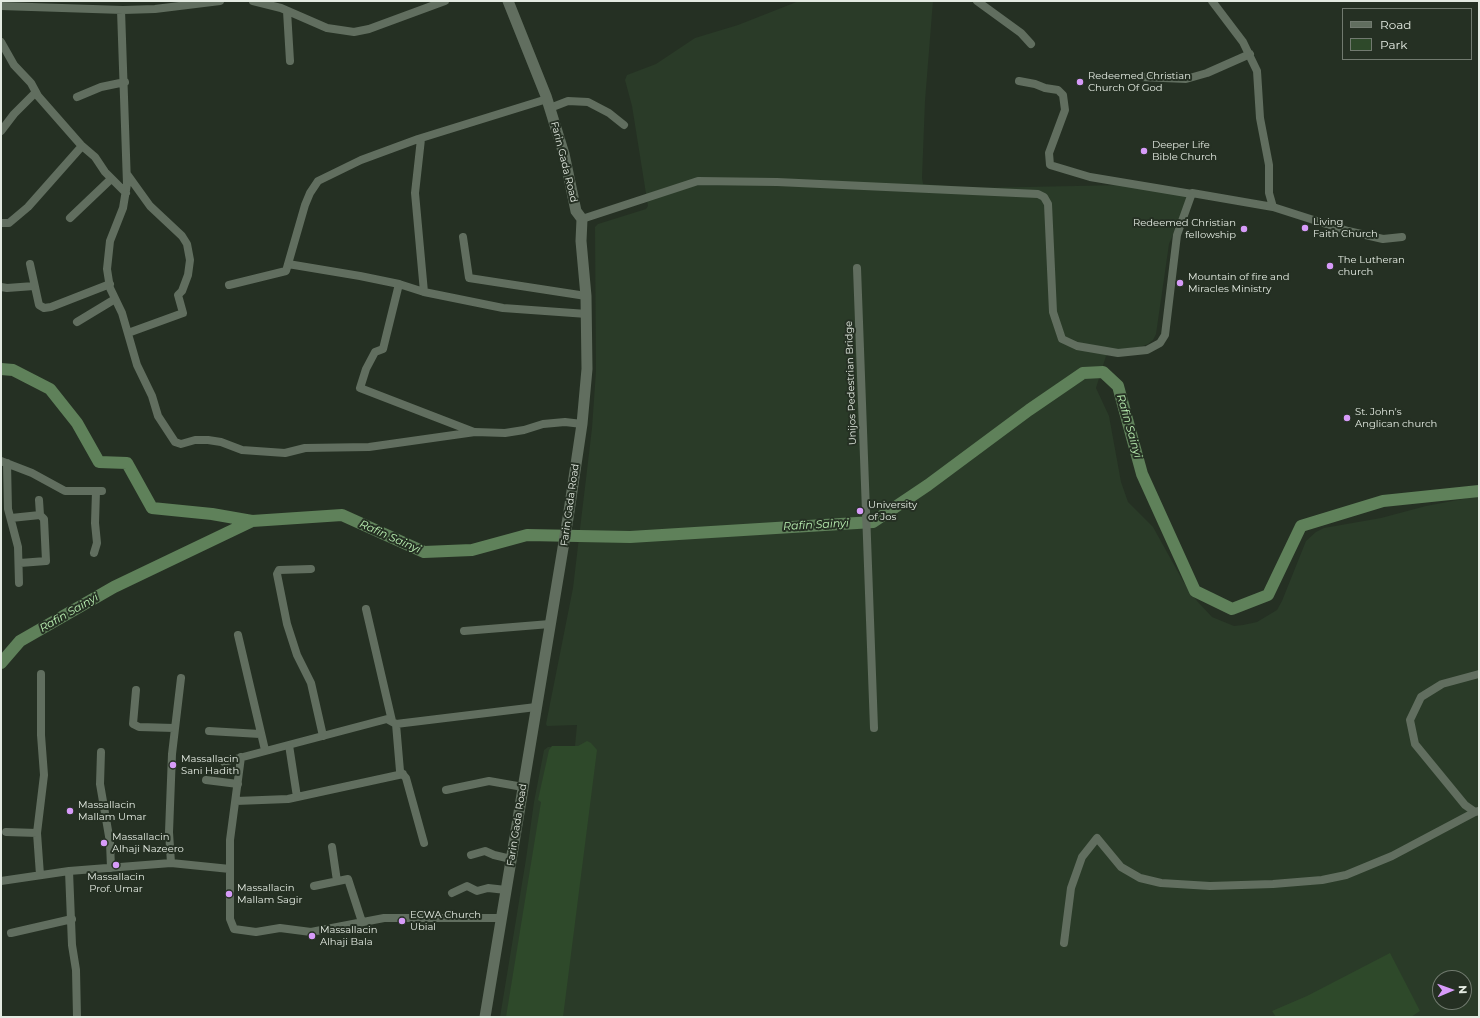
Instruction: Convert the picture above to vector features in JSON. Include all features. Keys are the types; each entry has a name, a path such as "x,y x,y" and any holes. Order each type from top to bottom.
{"main road":[{"name":"Farin Gada Road","path":"485,1017 563,552 582,424 587,369 586,296 581,241 582,219 576,211 564,154 549,103 508,1"}],"street":[{"path":"1,6 36,5 122,10 155,9 220,1"},
{"path":"253,1 287,11 327,28 354,32 369,29 445,1"},
{"path":"977,1 1021,33 1032,44"},
{"path":"1212,1 1243,42 1257,71 1260,118 1269,165 1269,193 1273,208"},
{"path":"122,10 125,82 126,193 107,254 107,269 110,284 122,313 132,350 152,396 158,416 169,435 178,444 195,440 208,440 221,442 242,450 286,453 305,448 369,447 474,432 505,433 524,430 543,424 565,422 582,424"},
{"path":"287,11 290,61"},
{"path":"1,42 14,64 36,92 82,146 95,158 111,178 126,193"},
{"path":"1140,77 1186,79 1207,73 1250,54"},
{"path":"1019,81 1058,90 1063,95 1065,110 1049,153 1050,166 1090,177 1192,193 1273,208 1376,238 1383,239 1402,237"},
{"path":"77,98 101,87 125,82"},
{"path":"1,131 14,114 36,92"},
{"path":"230,285 286,271 305,205 318,180 361,160 420,139 549,103 568,101 588,102 609,113 624,125"},
{"path":"420,139 415,193 424,292"},
{"path":"1,223 9,223 28,207 82,146"},
{"path":"127,174 150,206 182,236 187,244 190,260 188,275 182,291 178,295 183,313 128,333"},
{"path":"70,218 111,178"},
{"path":"582,219 698,181 777,182 1038,194 1044,197 1048,204 1053,312 1062,339 1077,346 1118,353 1147,350 1160,343 1165,335 1177,235 1192,194"},
{"path":"463,237 469,278 586,296"},
{"path":"30,264 39,305 44,308 51,307 110,284"},
{"path":"288,264 399,284 424,292 503,308 586,314"},
{"name":"Unijos Pedestrian Bridge","path":"857,268 874,728"},
{"path":"399,284 383,349 375,352 366,369 360,388 474,432"},
{"path":"1,287 34,286"},
{"path":"77,322 115,299"},
{"path":"19,583 20,563 18,547 10,518 4,462 32,473 65,491 99,491 95,523 97,543 94,553"},
{"path":"20,563 46,561 44,519 40,514 39,500"},
{"path":"10,518 40,514"},
{"path":"310,569 279,570 277,574 286,624 297,655 311,683 323,736"},
{"path":"366,609 394,722 400,771 406,778 424,843"},
{"path":"464,631 550,624"},
{"path":"238,635 260,734 265,750"},
{"path":"40,876 37,833 44,775 41,735 41,674"},
{"path":"1477,811 1465,804 1415,744 1410,720 1420,697 1442,684 1479,674"},
{"path":"171,863 169,832 174,728 181,678"},
{"path":"136,690 133,719 135,726 174,728"},
{"path":"224,762 387,719 394,722 536,707"},
{"path":"209,731 260,734"},
{"path":"289,745 297,797"},
{"path":"101,752 100,784 110,842 111,868"},
{"path":"241,757 236,801 231,820 230,919 234,929 256,932 280,928 311,932 384,918 501,918"},
{"path":"236,801 297,797 403,774"},
{"path":"206,780 238,784"},
{"path":"446,790 489,781 523,787"},
{"path":"1064,944 1072,888 1082,857 1097,838 1122,867 1140,878 1161,883 1210,886 1273,884 1322,880 1346,875 1392,856 1477,811"},
{"path":"6,832 37,833"},
{"path":"332,847 337,881"},
{"path":"471,855 485,851 511,859"},
{"path":"1,881 69,871 171,863 230,869"},
{"path":"69,871 77,1017"},
{"path":"314,886 348,879 351,883 362,922"},
{"path":"452,893 467,886 477,891 488,888 506,890"},
{"path":"11,933 72,918"}],"shaded area":[{"name":"University of Jos","path":"799,1 933,1 925,101 923,184 974,188 1126,185 1185,195 1188,199 1169,244 1156,334 1153,340 1148,344 1140,347 1115,350 1106,356 1096,388 1109,416 1121,482 1128,502 1153,527 1183,581 1197,601 1212,617 1234,626 1257,622 1277,610 1306,541 1316,532 1324,528 1381,518 1426,506 1479,496 1479,1017 500,1017 534,802 544,750 548,747 575,746 577,725 547,726 546,724 573,588 592,428 596,371 595,227 598,224 646,209 648,206 632,106 625,80 627,75 656,64 695,38 738,25"}],"green space":[{"path":"587,741 597,750 563,1017 506,1017 541,802 538,800 549,750 552,746 578,746"},
{"path":"1390,953 1420,1011 1411,1017 1276,1017 1272,1011 1307,996"}],"waterway":[{"path":"1,369 13,370 50,389 77,423 99,462 127,463 152,508 212,514 252,521"},
{"name":"Rafin Sainyi","path":"1,663 20,641 114,587 252,521 342,515 424,552 472,550 527,535 630,537 873,522 928,485 1029,410 1083,373 1103,372 1118,386 1142,474 1195,591 1232,609 1268,595 1301,526 1383,501 1479,491"}],"place":[{"name":"Redeemed Christian Church Of God","path":"1080,82"},
{"name":"Deeper Life Bible Church","path":"1144,151"},
{"name":"Living Faith Church","path":"1305,228"},
{"name":"Redeemed Christian fellowship","path":"1244,229"},
{"name":"The Lutheran church","path":"1330,266"},
{"name":"Mountain of fire and Miracles Ministry","path":"1180,283"},
{"name":"St. John's Anglican church","path":"1347,418"},
{"name":"University of Jos","path":"860,511"},
{"name":"Massallacin Sani Hadith","path":"173,765"},
{"name":"Massallacin Mallam Umar","path":"70,811"},
{"name":"Massallacin Alhaji Nazeero","path":"104,843"},
{"name":"Massallacin Prof. Umar","path":"116,865"},
{"name":"Massallacin Mallam Sagir","path":"229,894"},
{"name":"ECWA Church Ubial","path":"402,921"},
{"name":"Massallacin Alhaji Bala","path":"312,936"}]}
